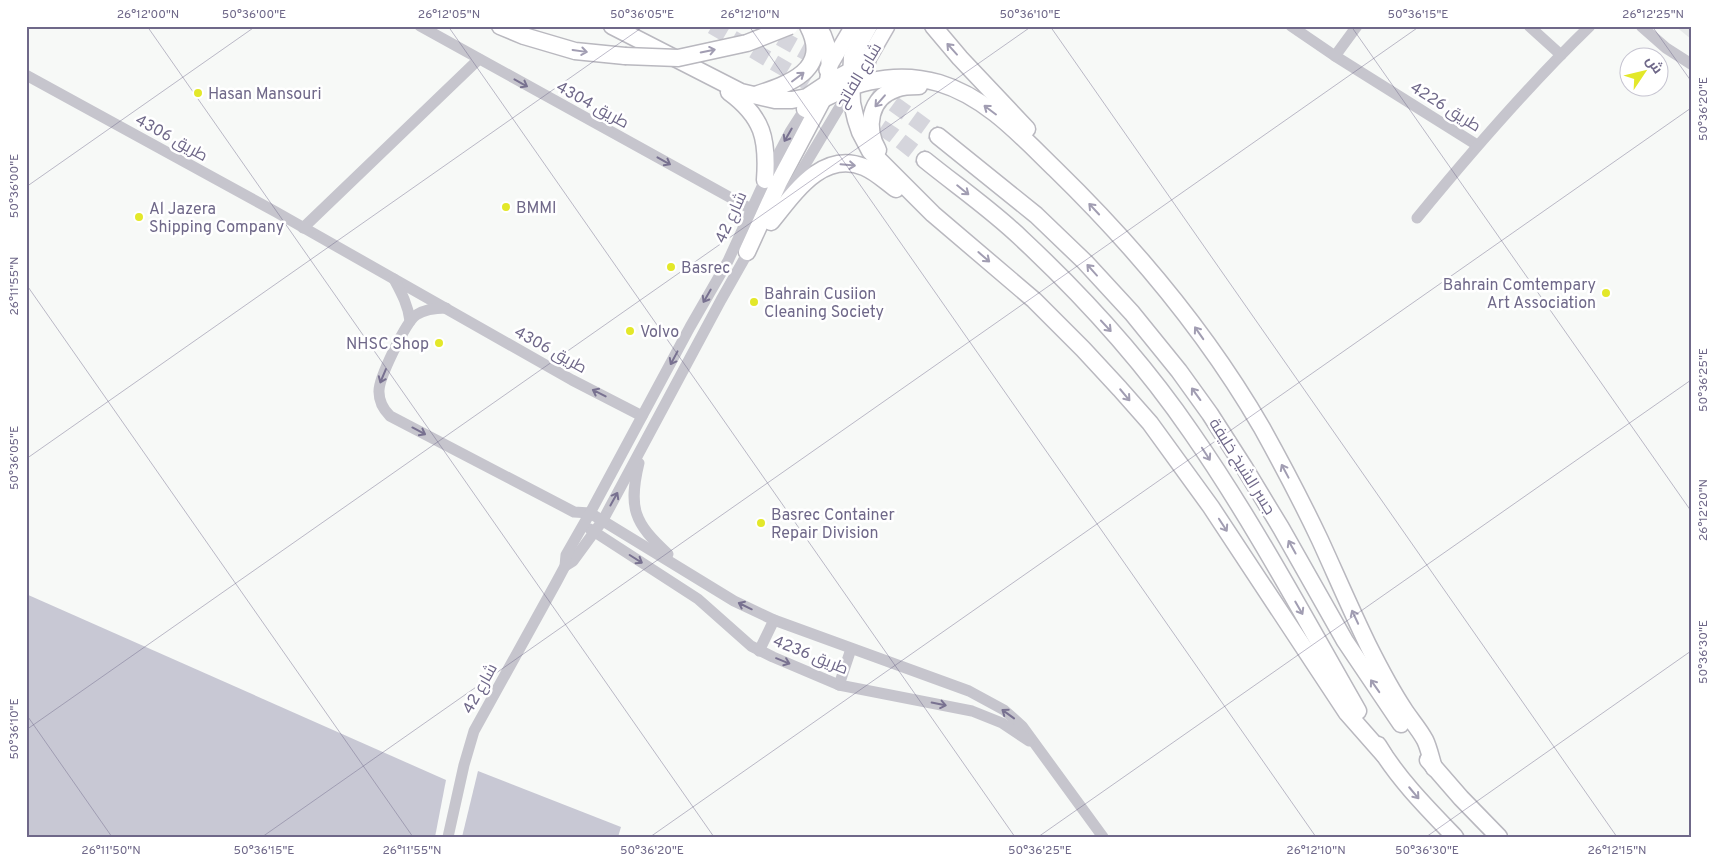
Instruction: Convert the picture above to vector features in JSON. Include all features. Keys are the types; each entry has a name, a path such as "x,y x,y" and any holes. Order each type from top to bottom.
{"highway":[{"path":"500,26 524,36 575,51 625,56 678,58 747,43 790,26"},
{"path":"612,26 702,73 753,96 775,100 792,100 818,97 869,81 895,77 918,78 942,84 968,95 1010,125 1064,178 1152,273 1194,326 1230,378 1290,479 1366,642 1386,682 1425,741 1434,768"},
{"path":"753,96 786,84 798,78 806,70 811,63 814,53 814,42 808,26"},
{"path":"818,26 824,36 831,63 828,83"},
{"path":"869,26 854,52 851,88 852,103 860,132 870,151 933,214 1034,300 1083,348 1150,424 1211,507 1347,713 1384,755"},
{"path":"933,26 960,58 1042,146 1064,178"},
{"path":"748,252 818,97 828,83 867,62"},
{"path":"702,73 743,103 753,114 764,139 766,166 764,180"},
{"path":"890,171 874,144 870,118 873,110 881,98 897,88 942,84"},
{"path":"805,109 818,97"},
{"name":"جسر الشيخ خليفة","path":"938,136 1036,216 1085,262 1132,313 1180,371 1210,414 1258,490 1366,674 1434,768 1499,837"},
{"name":"جسر الشيخ خليفة","path":"925,160 1021,238 1105,325 1159,388 1191,431 1254,529 1384,755 1414,793 1455,837"},
{"path":"771,222 809,178 819,170 838,164 864,167 933,214"}],"main road":[{"name":"شارع الفاتح","path":"818,97 831,63 853,26"},
{"name":"شارع الفاتح","path":"851,88 887,26"}],"street":[{"name":"طريق 4304","path":"420,26 751,209"},
{"name":"طريق 4226","path":"1291,26 1335,56 1477,145 1561,54 1590,26"},
{"path":"1335,56 1357,26"},
{"path":"1530,26 1561,54"},
{"path":"1641,26 1666,48 1691,64"},
{"path":"303,228 479,59"},
{"name":"طريق 4306","path":"26,75 393,278 572,380 642,416"},
{"name":"شارع الفاتح","path":"829,123 851,88"},
{"name":"شارع 42","path":"448,837 464,766 474,732 565,566 566,555 728,261 764,180 805,109"},
{"name":"شارع 42","path":"565,566 573,561 603,520 748,252 771,222 829,123"},
{"path":"1418,218 1477,145"},
{"path":"393,278 404,297 410,321"},
{"path":"446,308 433,308 424,311 410,321 379,385 380,404 390,416 574,512 590,513 603,520"},
{"path":"697,315 710,322"},
{"path":"643,447 633,496 635,512 650,537 686,570"},
{"path":"574,512 583,525 595,533"},
{"name":"طريق 4236","path":"603,520 734,601 774,620 941,680 988,701 1013,717 1022,726 1103,837"},
{"name":"طريق 4236","path":"595,533 698,599 759,651 839,685 972,711 1002,723 1041,750"},
{"path":"759,651 774,620"},
{"path":"839,685 851,649"}],"shaded area":[{"path":"1675,26 1691,26 1691,39"},
{"path":"26,594 446,780 435,837 26,837"},
{"path":"478,771 621,827 618,837 462,837"}],"tunnel":[{"path":"712,26 829,95"},
{"path":"759,26 825,63"},
{"path":"853,78 876,91 938,136"},
{"path":"861,114 893,135 925,160"}],"place":[{"name":"Hasan Mansouri","path":"198,93"},
{"name":"BMMI","path":"506,207"},
{"name":"Al Jazera Shipping Company","path":"139,217"},
{"name":"Basrec","path":"671,267"},
{"name":"Bahrain Comtempary Art Association","path":"1606,293"},
{"name":"Bahrain Cusiion Cleaning Society","path":"754,302"},
{"name":"Volvo","path":"630,331"},
{"name":"NHSC Shop","path":"439,343"},
{"name":"Basrec Container Repair Division","path":"761,523"}]}
